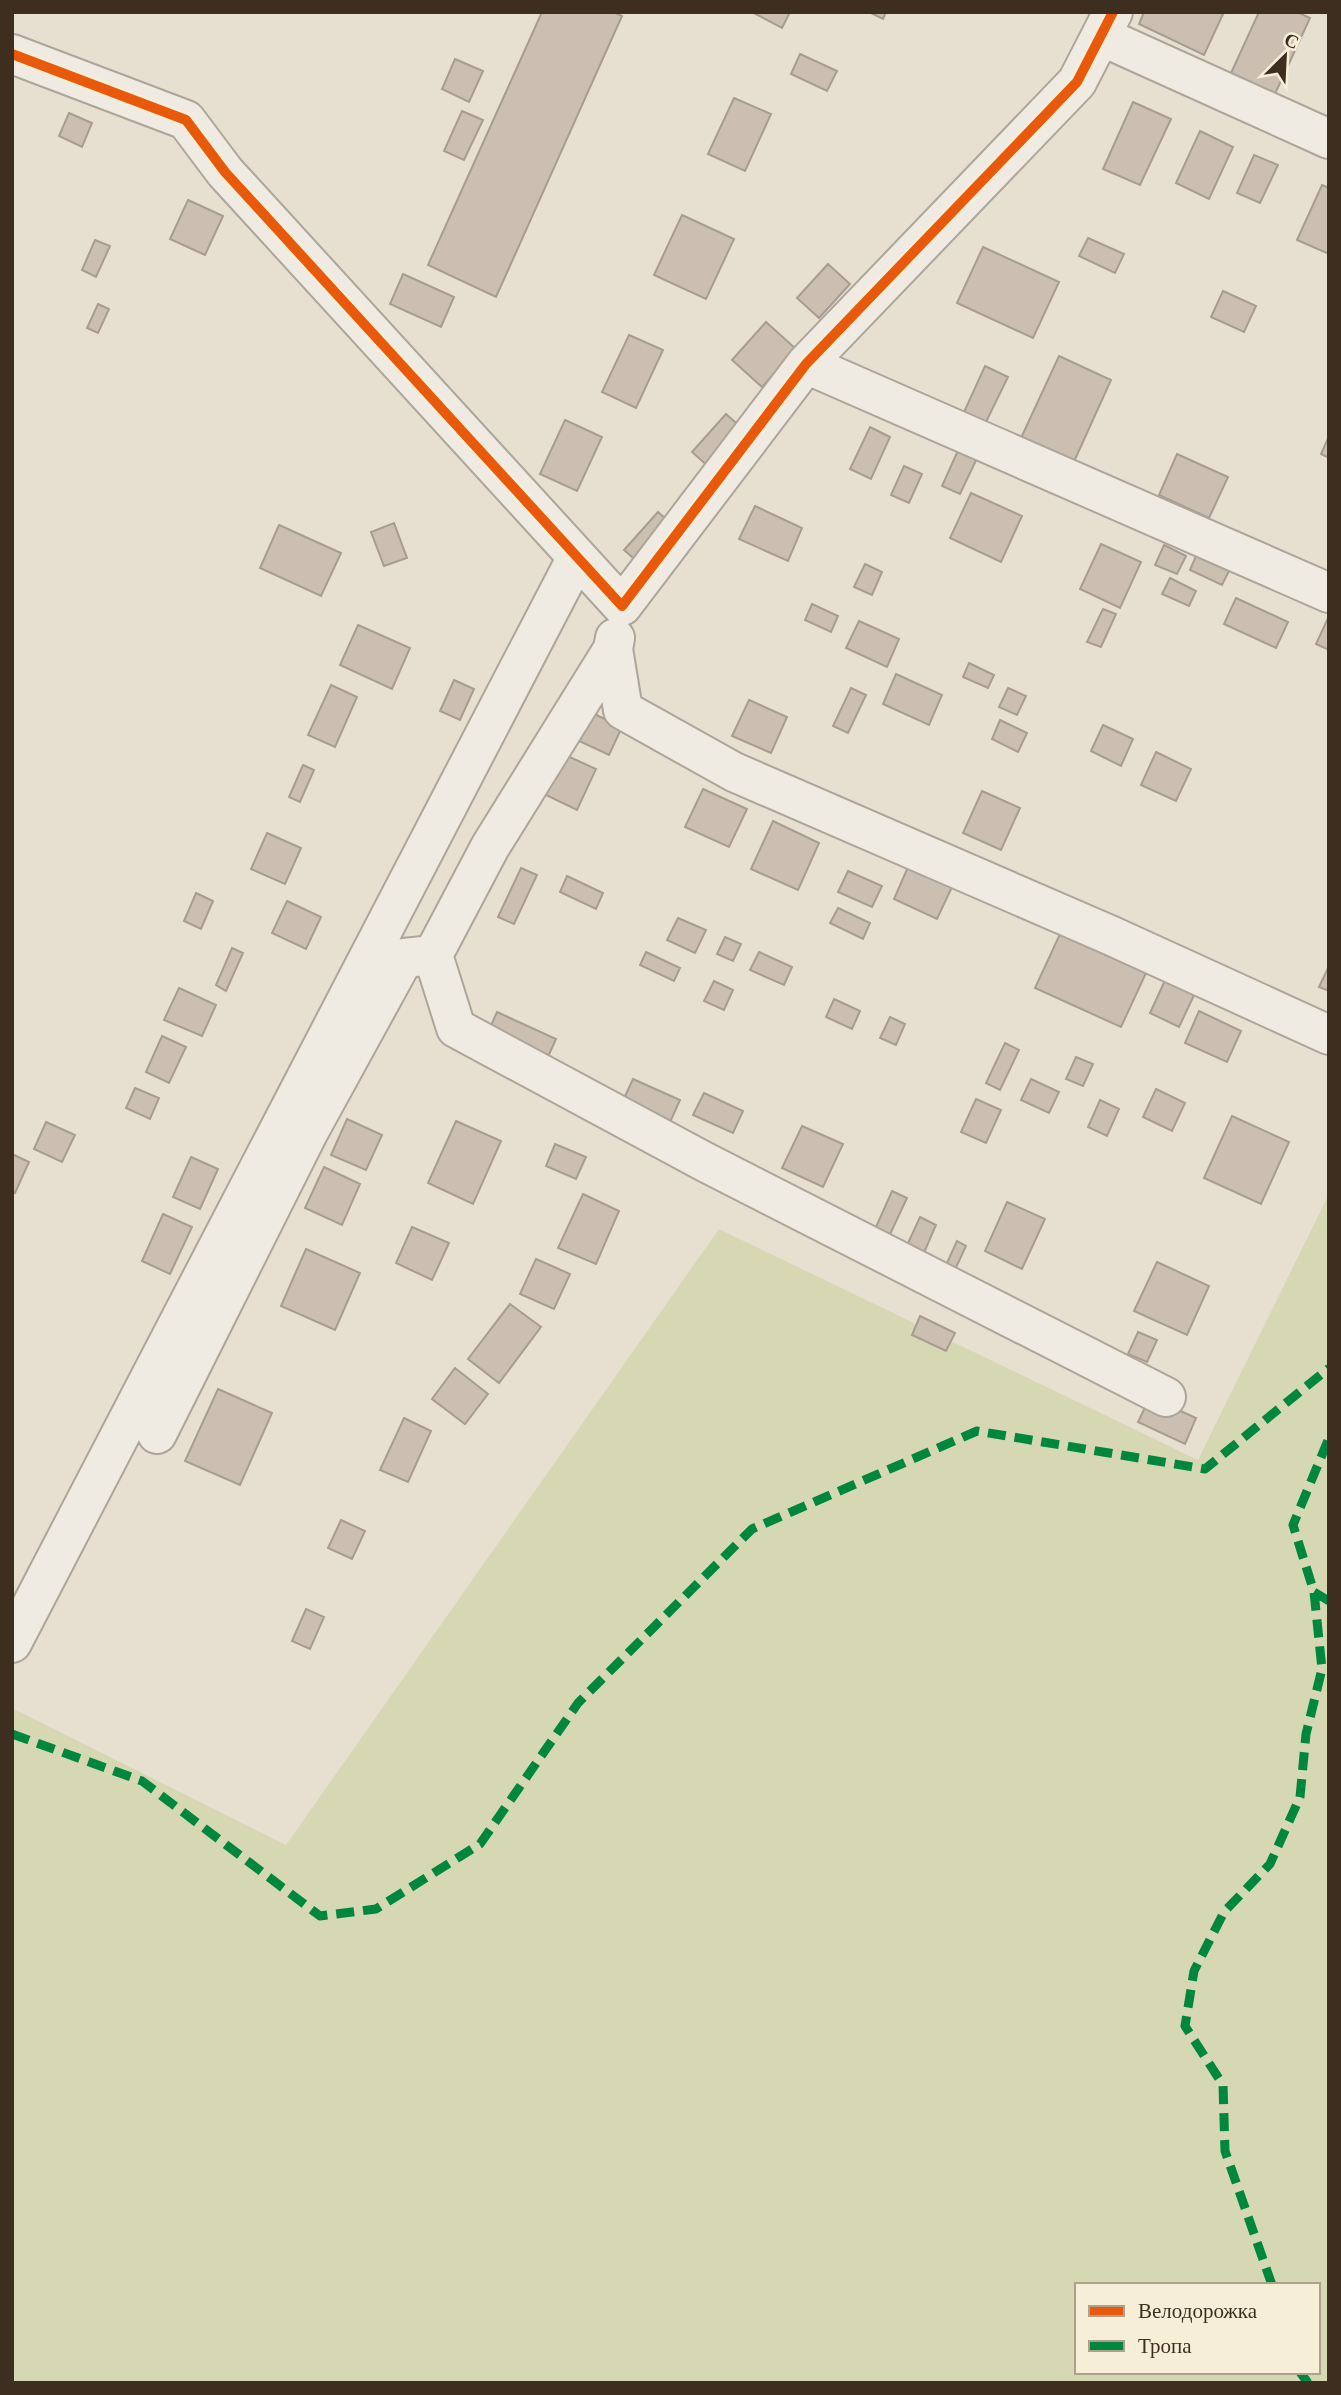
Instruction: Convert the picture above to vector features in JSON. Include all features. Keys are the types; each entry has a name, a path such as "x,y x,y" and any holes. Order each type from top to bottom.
{"street":[{"path":"1166,1398 705,1162 456,1028 433,955 489,847 612,649 622,606 806,364 1077,82 1107,24 1329,139"},
{"path":"12,54 186,120 225,172 622,606"},
{"path":"806,364 1329,593"},
{"path":"12,1643 576,556"},
{"path":"612,649 623,710 734,772 1112,936 1329,1035"},
{"path":"157,1434 308,1133 404,958 433,955"}],"green space":[{"path":"1329,1194 1329,2383 12,2383 12,1708 286,1845 719,1229 1198,1460"}],"building":[{"path":"542,12 613,12 622,16 496,297 428,265"},
{"path":"752,12 790,12 782,28"},
{"path":"869,12 886,12 883,19"},
{"path":"1144,12 1224,12 1204,55 1139,24"},
{"path":"1259,12 1297,12 1310,18 1275,94 1231,73"},
{"path":"800,54 837,71 827,91 791,74"},
{"path":"455,59 483,71 469,102 442,89"},
{"path":"734,98 771,114 745,171 708,154"},
{"path":"1133,102 1171,119 1140,185 1103,169"},
{"path":"462,111 483,120 464,160 444,151"},
{"path":"69,113 92,123 82,147 59,136"},
{"path":"1200,131 1233,147 1209,199 1176,183"},
{"path":"1254,155 1278,165 1260,203 1237,193"},
{"path":"1322,185 1329,188 1329,254 1297,240"},
{"path":"188,200 223,216 205,255 170,239"},
{"path":"682,215 734,239 706,299 654,275"},
{"path":"1088,238 1124,254 1115,273 1079,256"},
{"path":"95,240 110,246 96,277 82,270"},
{"path":"983,247 1059,282 1033,338 957,303"},
{"path":"828,264 850,284 819,318 797,298"},
{"path":"403,274 454,297 441,327 390,304"},
{"path":"1223,291 1256,306 1244,332 1211,317"},
{"path":"98,304 109,309 98,333 87,328"},
{"path":"766,322 796,349 762,387 732,360"},
{"path":"629,335 663,350 636,408 602,392"},
{"path":"1059,356 1111,380 1073,464 1020,440"},
{"path":"985,366 1008,377 986,422 964,412"},
{"path":"726,414 743,429 709,467 692,452"},
{"path":"565,420 602,437 577,491 540,474"},
{"path":"870,427 890,437 871,479 850,469"},
{"path":"1329,436 1329,458 1321,454"},
{"path":"960,446 979,454 960,494 942,486"},
{"path":"1177,454 1228,477 1209,518 1159,495"},
{"path":"904,466 922,474 909,503 891,495"},
{"path":"971,493 1022,516 1001,562 950,538"},
{"path":"755,506 802,528 788,561 739,539"},
{"path":"658,512 675,527 641,565 624,550"},
{"path":"394,523 407,558 384,566 371,532"},
{"path":"279,525 341,553 321,596 260,568"},
{"path":"1101,544 1141,562 1120,608 1080,589"},
{"path":"1164,545 1186,556 1177,574 1155,565"},
{"path":"1196,556 1229,571 1222,585 1190,570"},
{"path":"865,564 882,572 872,595 854,587"},
{"path":"1170,578 1196,591 1189,606 1162,594"},
{"path":"1236,598 1288,622 1276,648 1224,624"},
{"path":"812,604 838,616 831,632 805,620"},
{"path":"1103,609 1116,614 1101,647 1087,642"},
{"path":"1329,616 1329,650 1316,644"},
{"path":"859,621 899,639 887,667 846,648"},
{"path":"358,625 410,648 392,689 340,665"},
{"path":"969,663 994,675 988,688 963,677"},
{"path":"896,674 942,695 929,725 883,704"},
{"path":"454,680 474,689 460,720 440,711"},
{"path":"331,685 357,697 335,747 308,735"},
{"path":"851,688 866,695 848,733 833,726"},
{"path":"1008,688 1026,696 1017,715 999,707"},
{"path":"749,700 787,717 771,753 732,736"},
{"path":"590,712 622,727 609,755 577,740"},
{"path":"1000,720 1027,733 1018,752 992,739"},
{"path":"1103,725 1133,739 1121,766 1091,751"},
{"path":"1156,752 1191,769 1176,801 1141,785"},
{"path":"563,754 596,769 577,810 544,794"},
{"path":"303,765 314,770 300,802 289,797"},
{"path":"703,789 747,809 729,847 685,827"},
{"path":"982,791 1020,808 1001,850 963,833"},
{"path":"773,821 819,843 798,890 751,869"},
{"path":"267,833 301,848 285,884 251,869"},
{"path":"908,867 952,887 937,919 894,899"},
{"path":"521,868 537,875 514,924 498,917"},
{"path":"848,871 882,886 872,907 838,892"},
{"path":"567,876 603,893 596,909 560,892"},
{"path":"196,893 213,901 201,929 184,921"},
{"path":"287,901 321,917 306,949 272,933"},
{"path":"838,908 870,923 863,939 830,923"},
{"path":"678,918 706,930 695,953 667,940"},
{"path":"1060,934 1146,973 1121,1027 1035,988"},
{"path":"725,937 741,944 733,961 717,954"},
{"path":"232,948 243,953 226,991 216,985"},
{"path":"646,952 680,968 674,981 640,965"},
{"path":"759,952 792,967 784,985 750,970"},
{"path":"1329,966 1329,991 1319,987"},
{"path":"1166,978 1196,991 1179,1027 1150,1013"},
{"path":"714,981 733,990 724,1010 704,1001"},
{"path":"179,988 216,1005 202,1036 164,1020"},
{"path":"834,999 860,1011 852,1029 826,1017"},
{"path":"1199,1011 1241,1031 1227,1062 1185,1043"},
{"path":"497,1012 556,1039 543,1068 484,1041"},
{"path":"890,1017 905,1024 896,1045 880,1038"},
{"path":"162,1036 186,1047 169,1083 146,1072"},
{"path":"1005,1043 1019,1050 1000,1090 986,1083"},
{"path":"1076,1057 1093,1064 1083,1086 1066,1079"},
{"path":"633,1079 680,1100 666,1131 619,1109"},
{"path":"1031,1079 1059,1092 1049,1113 1021,1100"},
{"path":"135,1088 159,1098 150,1119 126,1108"},
{"path":"1156,1089 1185,1103 1172,1131 1143,1117"},
{"path":"704,1093 743,1111 733,1133 693,1115"},
{"path":"976,1099 1001,1110 986,1143 961,1132"},
{"path":"1100,1100 1119,1109 1107,1136 1088,1127"},
{"path":"1232,1116 1289,1142 1261,1204 1204,1178"},
{"path":"347,1119 382,1135 366,1170 331,1155"},
{"path":"456,1121 501,1141 473,1204 428,1183"},
{"path":"46,1122 75,1135 62,1162 34,1149"},
{"path":"802,1126 843,1144 823,1187 782,1168"},
{"path":"555,1144 586,1157 576,1179 546,1166"},
{"path":"12,1154 29,1162 15,1193 12,1192"},
{"path":"191,1157 218,1169 200,1209 173,1197"},
{"path":"324,1167 360,1184 342,1225 305,1208"},
{"path":"892,1191 907,1198 886,1243 872,1236"},
{"path":"583,1194 619,1211 596,1264 558,1248"},
{"path":"1007,1202 1045,1219 1022,1269 985,1251"},
{"path":"163,1214 192,1227 170,1274 142,1261"},
{"path":"920,1217 936,1225 920,1262 903,1254"},
{"path":"412,1227 449,1243 432,1280 396,1263"},
{"path":"957,1241 966,1246 946,1289 937,1285"},
{"path":"306,1249 360,1273 335,1330 281,1306"},
{"path":"536,1259 570,1274 554,1309 520,1294"},
{"path":"1157,1262 1209,1286 1187,1335 1134,1311"},
{"path":"510,1304 541,1327 499,1383 468,1359"},
{"path":"920,1316 955,1333 946,1351 912,1335"},
{"path":"1138,1332 1157,1340 1147,1362 1128,1354"},
{"path":"455,1368 488,1394 465,1424 432,1399"},
{"path":"218,1389 272,1413 240,1485 185,1461"},
{"path":"1150,1397 1196,1418 1185,1444 1138,1422"},
{"path":"404,1418 431,1431 408,1482 380,1470"},
{"path":"341,1520 365,1531 352,1559 328,1548"},
{"path":"306,1609 324,1617 310,1649 292,1641"}],"marked path":[{"path":"12,1734 142,1781 320,1916 376,1909 480,1844 578,1703 752,1529 977,1431 1205,1469 1329,1368"},
{"path":"1271,2283 1225,2151 1223,2085 1185,2026 1194,1971 1224,1912 1270,1864 1300,1797 1306,1734 1322,1669 1314,1592 1293,1525 1329,1438"},
{"path":"1314,1592 1329,1601"},
{"path":"1301,2374 1308,2383"}],"cycle path":[{"path":"12,54 186,120 225,172 622,606 806,364 1077,82 1113,12"}]}
